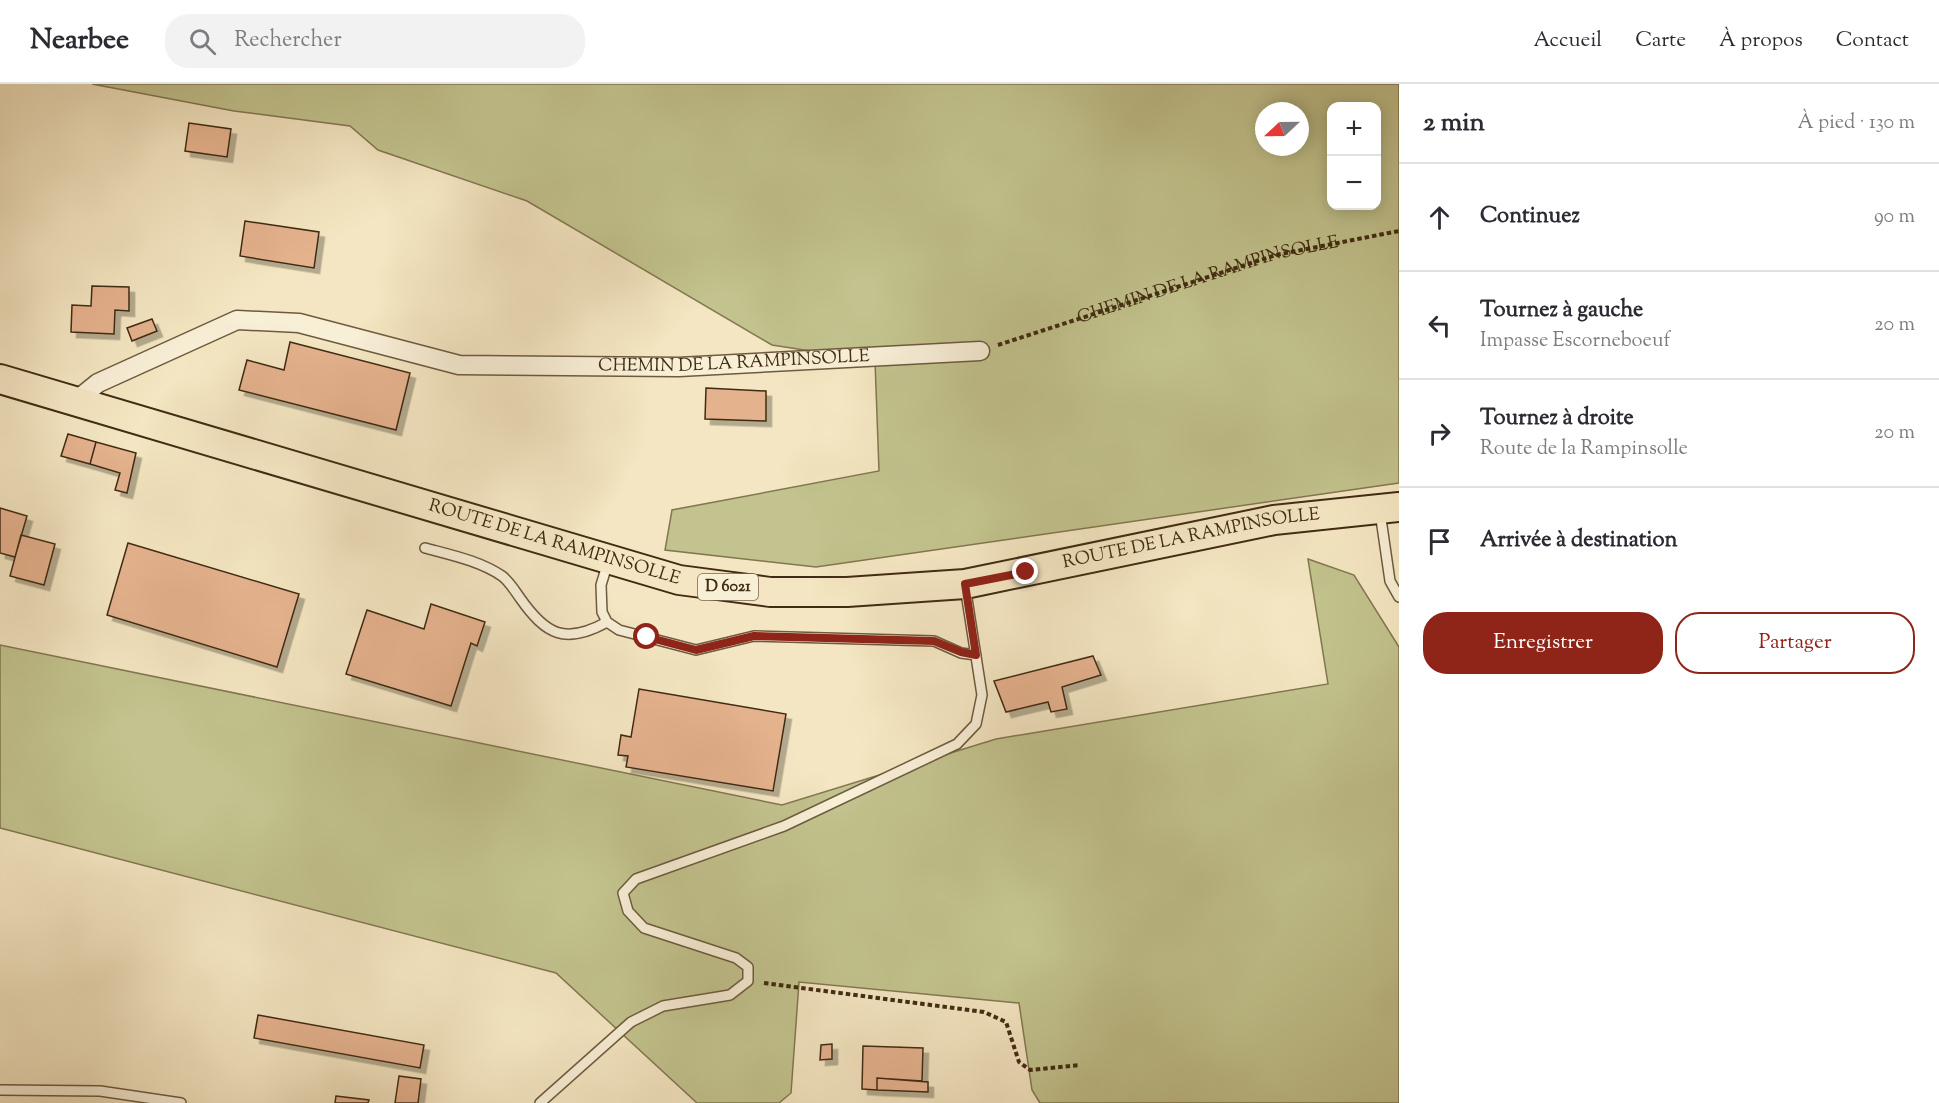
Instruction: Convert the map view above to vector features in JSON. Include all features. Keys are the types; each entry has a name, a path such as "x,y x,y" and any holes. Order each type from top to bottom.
{"main road":[{"name":"D 6021","path":"0,379 77,400"},
{"name":"ROUTE DE LA RAMPINSOLLE","path":"77,400 680,580 770,592 847,592 965,584 1274,520 1389,508"}],"street":[{"name":"CHEMIN DE LA RAMPINSOLLE","path":"77,400 98,383 237,320 299,323 459,366 679,367 980,351"}],"lane":[{"path":"1389,508 1390,581 1399,597"},
{"path":"425,548 476,563 504,578 534,618 546,628 562,634 578,636 607,622"},
{"path":"608,560 601,585 602,612 607,622 619,630 696,650 754,636 934,641 961,652 976,655"},
{"path":"540,1103 631,1022 663,1006 730,995 748,981 748,967 736,958 644,928 628,911 623,893 636,879 784,826 957,744 976,724 982,695 965,584"},
{"path":"0,1090 100,1091 181,1103"}],"path":[{"name":"CHEMIN DE LA RAMPINSOLLE","path":"980,351 1276,255 1399,231"},
{"path":"748,981 984,1012 1006,1022 1019,1062 1030,1070 1080,1065"}],"green space":[{"path":"92,84 1399,84 1399,483 816,567 665,550 672,510 879,471 875,361 772,345 527,201 378,150 350,126 234,111"},
{"path":"1308,559 1354,575 1399,647 1399,1103 1040,1103 1032,1090 1019,1003 799,982 791,1093 779,1103 697,1103 556,973 0,828 0,645 782,805 996,739 1328,684"}],"building":[{"path":"189,123 231,129 227,157 185,151"},
{"path":"245,221 319,232 314,268 240,256"},
{"path":"92,286 129,287 129,311 115,310 114,334 71,332 72,305 91,306"},
{"path":"152,319 157,331 132,341 127,328"},
{"path":"290,342 410,373 396,430 239,390 247,360 284,370"},
{"path":"706,388 766,391 766,421 705,419"},
{"path":"68,434 96,442 90,464 61,456"},
{"path":"96,442 136,453 127,493 115,490 120,473 90,464"},
{"path":"0,508 27,516 15,557 0,553"},
{"path":"21,535 55,544 44,585 10,576"},
{"path":"128,543 299,594 277,667 107,615"},
{"path":"431,604 485,622 477,646 471,643 451,706 346,674 367,610 424,629"},
{"path":"1093,656 1101,675 1062,687 1067,709 1051,712 1048,702 1006,712 994,681"},
{"path":"639,689 786,714 773,791 626,767 628,756 618,755 621,735 631,737"},
{"path":"258,1015 424,1045 420,1068 254,1038"},
{"path":"832,1044 832,1059 820,1060 821,1045"},
{"path":"863,1046 923,1048 922,1081 877,1078 877,1090 862,1089"},
{"path":"399,1076 421,1079 418,1103 395,1103"},
{"path":"877,1078 928,1082 928,1092 877,1090"},
{"path":"336,1096 369,1100 368,1103 335,1103"}],"route":[{"path":"647,637 696,650 754,636 934,641 961,652 976,655 965,584 1026,572"}]}
